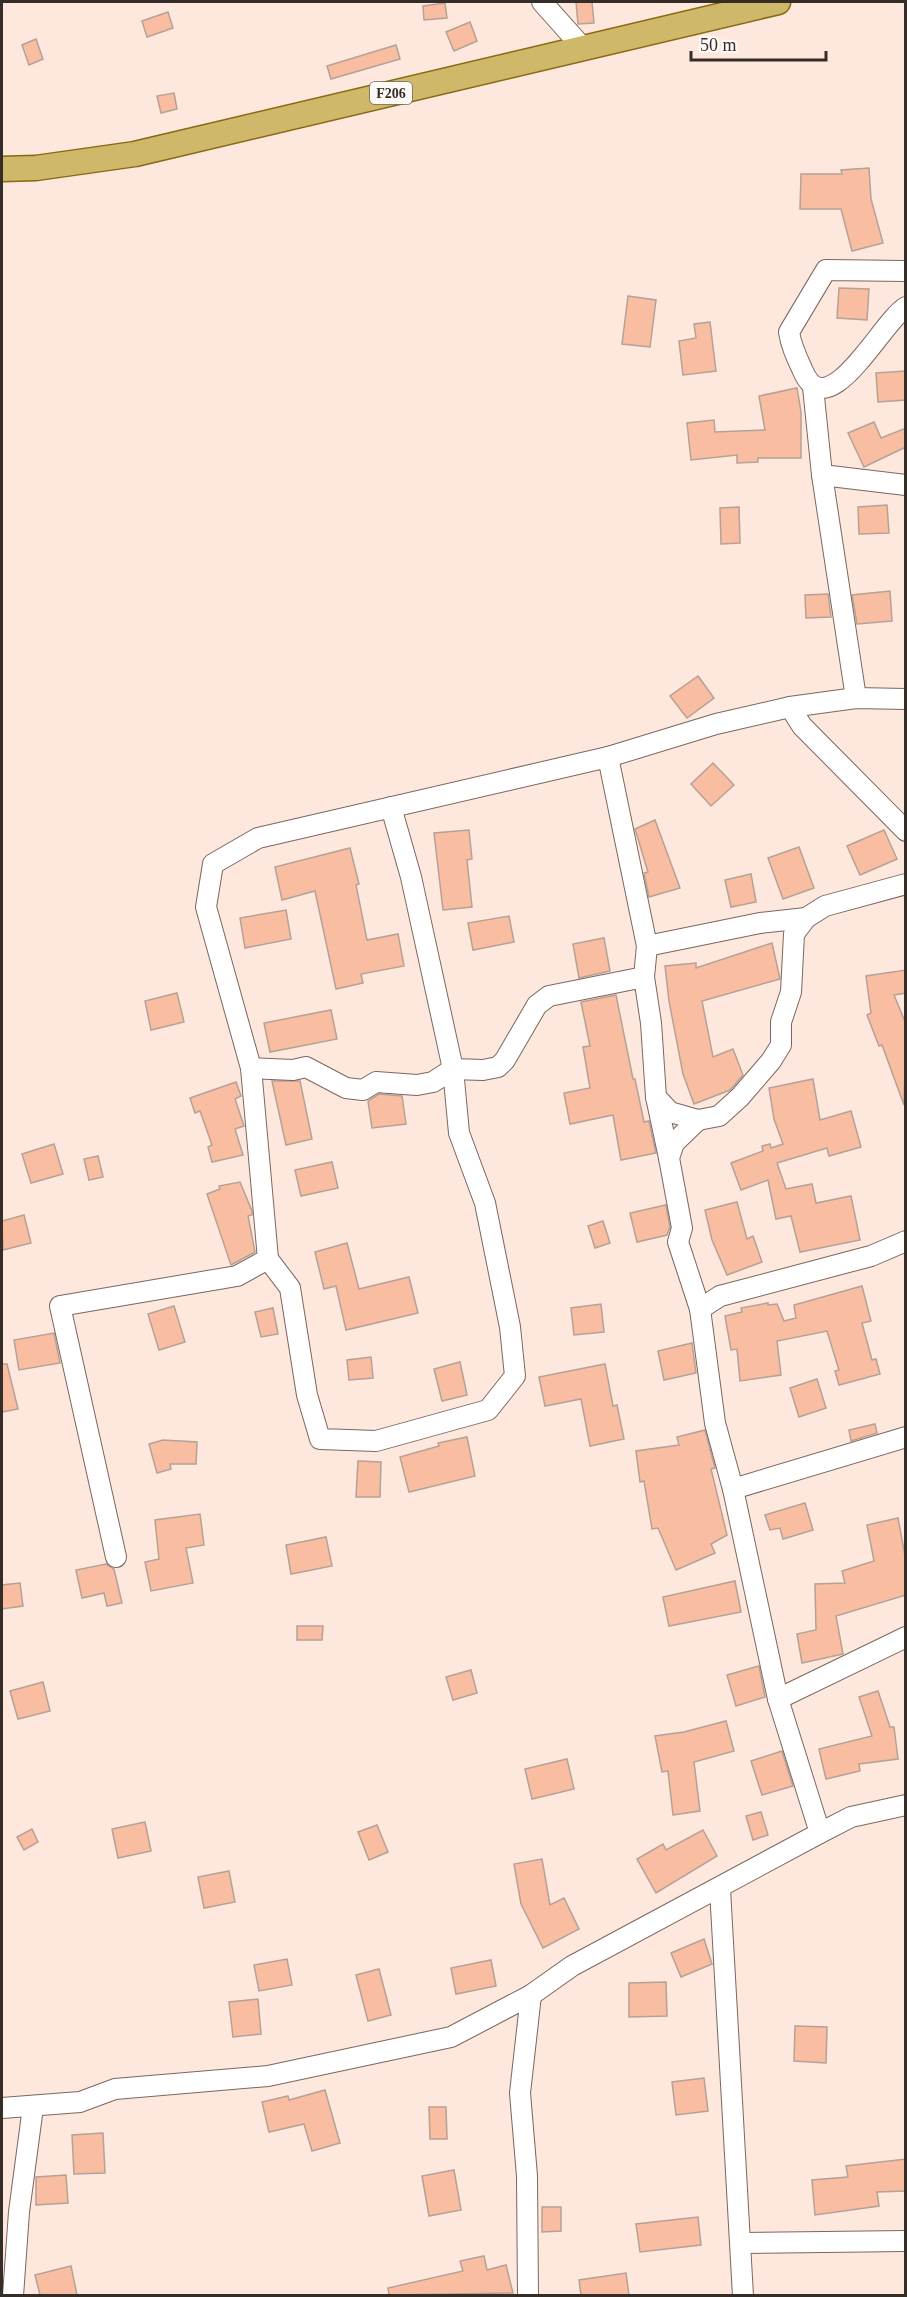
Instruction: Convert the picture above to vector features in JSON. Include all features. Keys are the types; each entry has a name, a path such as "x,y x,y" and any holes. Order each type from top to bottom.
{"main road":[{"name":"F206","path":"2,169 36,168 135,154 778,2"}],"street":[{"path":"542,2 583,48"},
{"path":"856,698 822,475 813,387 802,371 789,332 826,270 906,271"},
{"path":"813,387 825,390 842,381 886,326 906,307"},
{"path":"822,475 906,485"},
{"path":"391,807 411,877 453,1069 459,1133 485,1203 510,1328 516,1376 488,1410 376,1441 320,1439 307,1395 290,1288 268,1259 251,1068 206,907 213,864 258,838 391,807 609,757 716,724 790,707 856,698 906,699"},
{"path":"790,707 802,726 906,831"},
{"path":"609,757 647,946 644,977 651,1023 656,1097 682,1228 678,1242 700,1309 715,1423 733,1489 778,1699 820,1833"},
{"path":"656,1097 670,1112 698,1120 719,1116 733,1104 771,1061 781,1045 781,1022 791,992 794,934 806,918 825,906 906,884"},
{"path":"647,946 760,923 806,918"},
{"path":"251,1068 293,1070 306,1067 346,1088 363,1090 376,1082 417,1086 433,1082 453,1069 483,1070 498,1067 505,1060 537,1005 549,996 644,977"},
{"path":"669,1158 674,1143 698,1120"},
{"path":"700,1309 720,1296 871,1256 906,1241"},
{"path":"116,1557 60,1306 237,1276 268,1259"},
{"path":"733,1489 906,1437"},
{"path":"778,1699 906,1637"},
{"path":"2,2108 80,2102 115,2089 268,2076 452,2037 531,1995 572,1966 851,1817 906,1806"},
{"path":"720,1889 742,2243 743,2295"},
{"path":"528,2295 527,2176 520,2093 531,1995"},
{"path":"13,2295 19,2212 33,2107"},
{"path":"742,2243 906,2241"}],"building":[{"path":"576,2 592,2 594,23 578,24"},
{"path":"445,3 447,18 424,20 423,6"},
{"path":"168,12 173,28 147,37 142,21"},
{"path":"470,22 477,41 454,51 446,32"},
{"path":"36,39 43,59 29,65 22,45"},
{"path":"396,45 400,59 331,79 327,66"},
{"path":"174,93 177,109 161,113 157,96"},
{"path":"869,168 871,199 883,243 852,251 841,209 800,209 801,174 842,174 841,170"},
{"path":"839,288 869,289 867,320 837,318"},
{"path":"628,296 656,300 650,347 622,344"},
{"path":"710,322 716,371 683,375 679,341 696,338 694,324"},
{"path":"906,371 906,400 878,402 876,373"},
{"path":"797,388 801,412 801,458 758,458 758,462 737,463 737,455 691,460 687,423 714,420 715,432 765,430 759,396"},
{"path":"874,422 881,438 906,428 906,447 864,467 848,433"},
{"path":"887,505 889,533 859,534 858,507"},
{"path":"739,507 740,543 721,544 720,508"},
{"path":"890,591 892,621 857,624 852,595"},
{"path":"828,594 831,617 806,618 805,595"},
{"path":"698,676 714,698 687,718 670,696"},
{"path":"713,763 734,785 711,806 691,784"},
{"path":"655,820 680,888 649,897 644,873 648,872 635,829"},
{"path":"469,830 472,859 467,860 472,907 443,910 434,833"},
{"path":"884,830 897,859 860,875 847,846"},
{"path":"799,847 814,888 783,899 768,858"},
{"path":"350,848 359,884 356,885 367,940 398,934 404,966 361,974 363,983 336,989 315,891 282,900 275,867"},
{"path":"751,874 756,902 731,907 725,880"},
{"path":"286,910 291,939 245,948 240,918"},
{"path":"509,916 514,942 473,950 468,923"},
{"path":"604,938 610,971 579,978 573,944"},
{"path":"772,943 780,979 702,1001 713,1057 733,1049 743,1075 730,1090 694,1104 683,1074 669,1001 665,966 696,963 696,968"},
{"path":"906,970 906,993 894,995 906,1024 904,1105 882,1045 879,1046 867,1015 871,1013 866,976"},
{"path":"177,993 184,1022 151,1030 145,1001"},
{"path":"616,995 633,1079 635,1079 644,1122 649,1121 656,1153 621,1160 613,1115 570,1124 564,1093 590,1088 583,1047 590,1046 581,1002"},
{"path":"331,1010 337,1039 270,1052 264,1023"},
{"path":"813,1079 820,1120 851,1111 861,1147 829,1156 827,1148 777,1163 786,1189 812,1184 816,1203 851,1196 860,1240 800,1252 791,1216 776,1219 768,1180 741,1190 731,1163 763,1151 762,1146 770,1144 771,1148 783,1144 774,1119 769,1088"},
{"path":"272,1081 300,1081 312,1139 286,1145"},
{"path":"236,1082 241,1096 235,1099 244,1126 235,1129 243,1155 212,1162 208,1147 212,1145 200,1111 195,1113 190,1098"},
{"path":"379,1094 402,1096 406,1124 372,1128 368,1101"},
{"path":"54,1144 63,1174 31,1183 22,1154"},
{"path":"98,1156 103,1177 89,1180 84,1159"},
{"path":"332,1162 338,1188 301,1196 295,1170"},
{"path":"240,1182 252,1211 252,1215 248,1216 255,1252 231,1265 207,1194 220,1189 219,1186"},
{"path":"737,1202 747,1239 753,1236 762,1262 727,1275 712,1240 705,1210"},
{"path":"666,1205 670,1227 667,1235 637,1242 630,1213"},
{"path":"24,1215 31,1243 3,1250 2,1221"},
{"path":"603,1221 610,1243 595,1248 588,1226"},
{"path":"347,1243 359,1289 409,1277 418,1313 346,1330 336,1286 324,1289 315,1252"},
{"path":"862,1286 871,1321 862,1323 872,1360 876,1359 880,1374 839,1385 835,1371 839,1370 827,1331 777,1341 781,1375 740,1381 737,1349 731,1350 725,1316 742,1312 741,1308 768,1303 768,1305 777,1304 784,1321 796,1318 794,1305"},
{"path":"601,1304 604,1332 574,1335 571,1308"},
{"path":"174,1306 185,1342 159,1350 148,1314"},
{"path":"273,1308 278,1334 261,1337 255,1312"},
{"path":"54,1333 60,1363 19,1370 14,1340"},
{"path":"692,1343 696,1373 664,1380 658,1351"},
{"path":"371,1357 373,1378 349,1380 347,1360"},
{"path":"460,1362 467,1395 442,1401 434,1369"},
{"path":"2,1364 7,1364 18,1409 2,1412"},
{"path":"605,1364 613,1406 617,1405 624,1439 590,1446 581,1399 545,1406 539,1377"},
{"path":"817,1379 826,1408 799,1417 790,1388"},
{"path":"875,1424 877,1433 851,1441 849,1430"},
{"path":"705,1430 715,1468 711,1469 727,1535 711,1544 715,1553 676,1570 658,1528 652,1529 644,1481 640,1482 636,1451 679,1445 677,1437"},
{"path":"467,1437 475,1476 409,1492 400,1457 439,1446 438,1443"},
{"path":"163,1440 197,1442 196,1464 170,1464 171,1469 157,1473 149,1444"},
{"path":"358,1461 381,1462 380,1497 356,1497"},
{"path":"805,1503 813,1530 783,1539 780,1528 770,1530 765,1515"},
{"path":"200,1514 204,1545 186,1548 193,1583 151,1591 145,1562 159,1559 155,1520"},
{"path":"898,1518 906,1561 906,1595 836,1616 843,1654 802,1663 797,1634 816,1630 815,1584 845,1583 842,1571 874,1561 867,1525"},
{"path":"326,1537 332,1566 291,1574 286,1545"},
{"path":"106,1564 114,1569 122,1603 107,1606 104,1593 82,1598 76,1570"},
{"path":"735,1581 741,1612 669,1626 663,1597"},
{"path":"20,1583 23,1606 2,1609 2,1585"},
{"path":"297,1626 323,1626 322,1640 297,1640"},
{"path":"759,1666 765,1697 736,1706 727,1675"},
{"path":"471,1670 477,1693 453,1700 446,1677"},
{"path":"43,1682 50,1711 18,1719 10,1691"},
{"path":"878,1691 890,1727 894,1727 898,1759 859,1764 860,1771 826,1779 819,1749 872,1736 859,1697"},
{"path":"726,1721 734,1751 694,1762 700,1811 673,1815 668,1771 662,1772 655,1736 684,1732"},
{"path":"782,1751 793,1786 762,1795 751,1761"},
{"path":"567,1759 574,1789 532,1799 525,1769"},
{"path":"761,1812 768,1835 753,1840 746,1816"},
{"path":"145,1822 151,1851 118,1858 112,1829"},
{"path":"377,1825 388,1852 369,1860 358,1832"},
{"path":"32,1829 38,1842 24,1850 17,1837"},
{"path":"703,1830 717,1856 656,1893 637,1859 663,1844 666,1850"},
{"path":"542,1859 550,1905 564,1898 579,1929 543,1948 521,1904 514,1864"},
{"path":"229,1871 235,1902 204,1908 198,1877"},
{"path":"704,1939 712,1964 681,1977 671,1953"},
{"path":"287,1959 292,1985 259,1991 254,1965"},
{"path":"491,1960 496,1986 456,1994 451,1968"},
{"path":"379,1969 391,2015 368,2021 356,1975"},
{"path":"666,1982 667,2016 629,2017 629,1983"},
{"path":"258,1999 261,2034 233,2037 229,2002"},
{"path":"795,2026 827,2027 826,2063 794,2061"},
{"path":"704,2078 708,2111 676,2115 672,2082"},
{"path":"325,2090 340,2143 312,2151 304,2124 269,2132 262,2102 288,2096 289,2100"},
{"path":"429,2107 446,2107 447,2139 430,2139"},
{"path":"103,2133 105,2173 74,2174 72,2135"},
{"path":"906,2159 906,2191 877,2192 879,2206 815,2215 812,2180 848,2177 846,2166"},
{"path":"454,2170 461,2210 429,2216 422,2176"},
{"path":"66,2175 68,2203 36,2205 36,2177"},
{"path":"542,2207 561,2207 561,2231 542,2232"},
{"path":"698,2217 701,2245 640,2252 636,2224"},
{"path":"484,2256 487,2270 506,2265 513,2293 389,2295 388,2288 463,2271 460,2261"},
{"path":"71,2266 77,2295 40,2295 35,2275"},
{"path":"626,2273 629,2295 581,2295 579,2280"}]}
